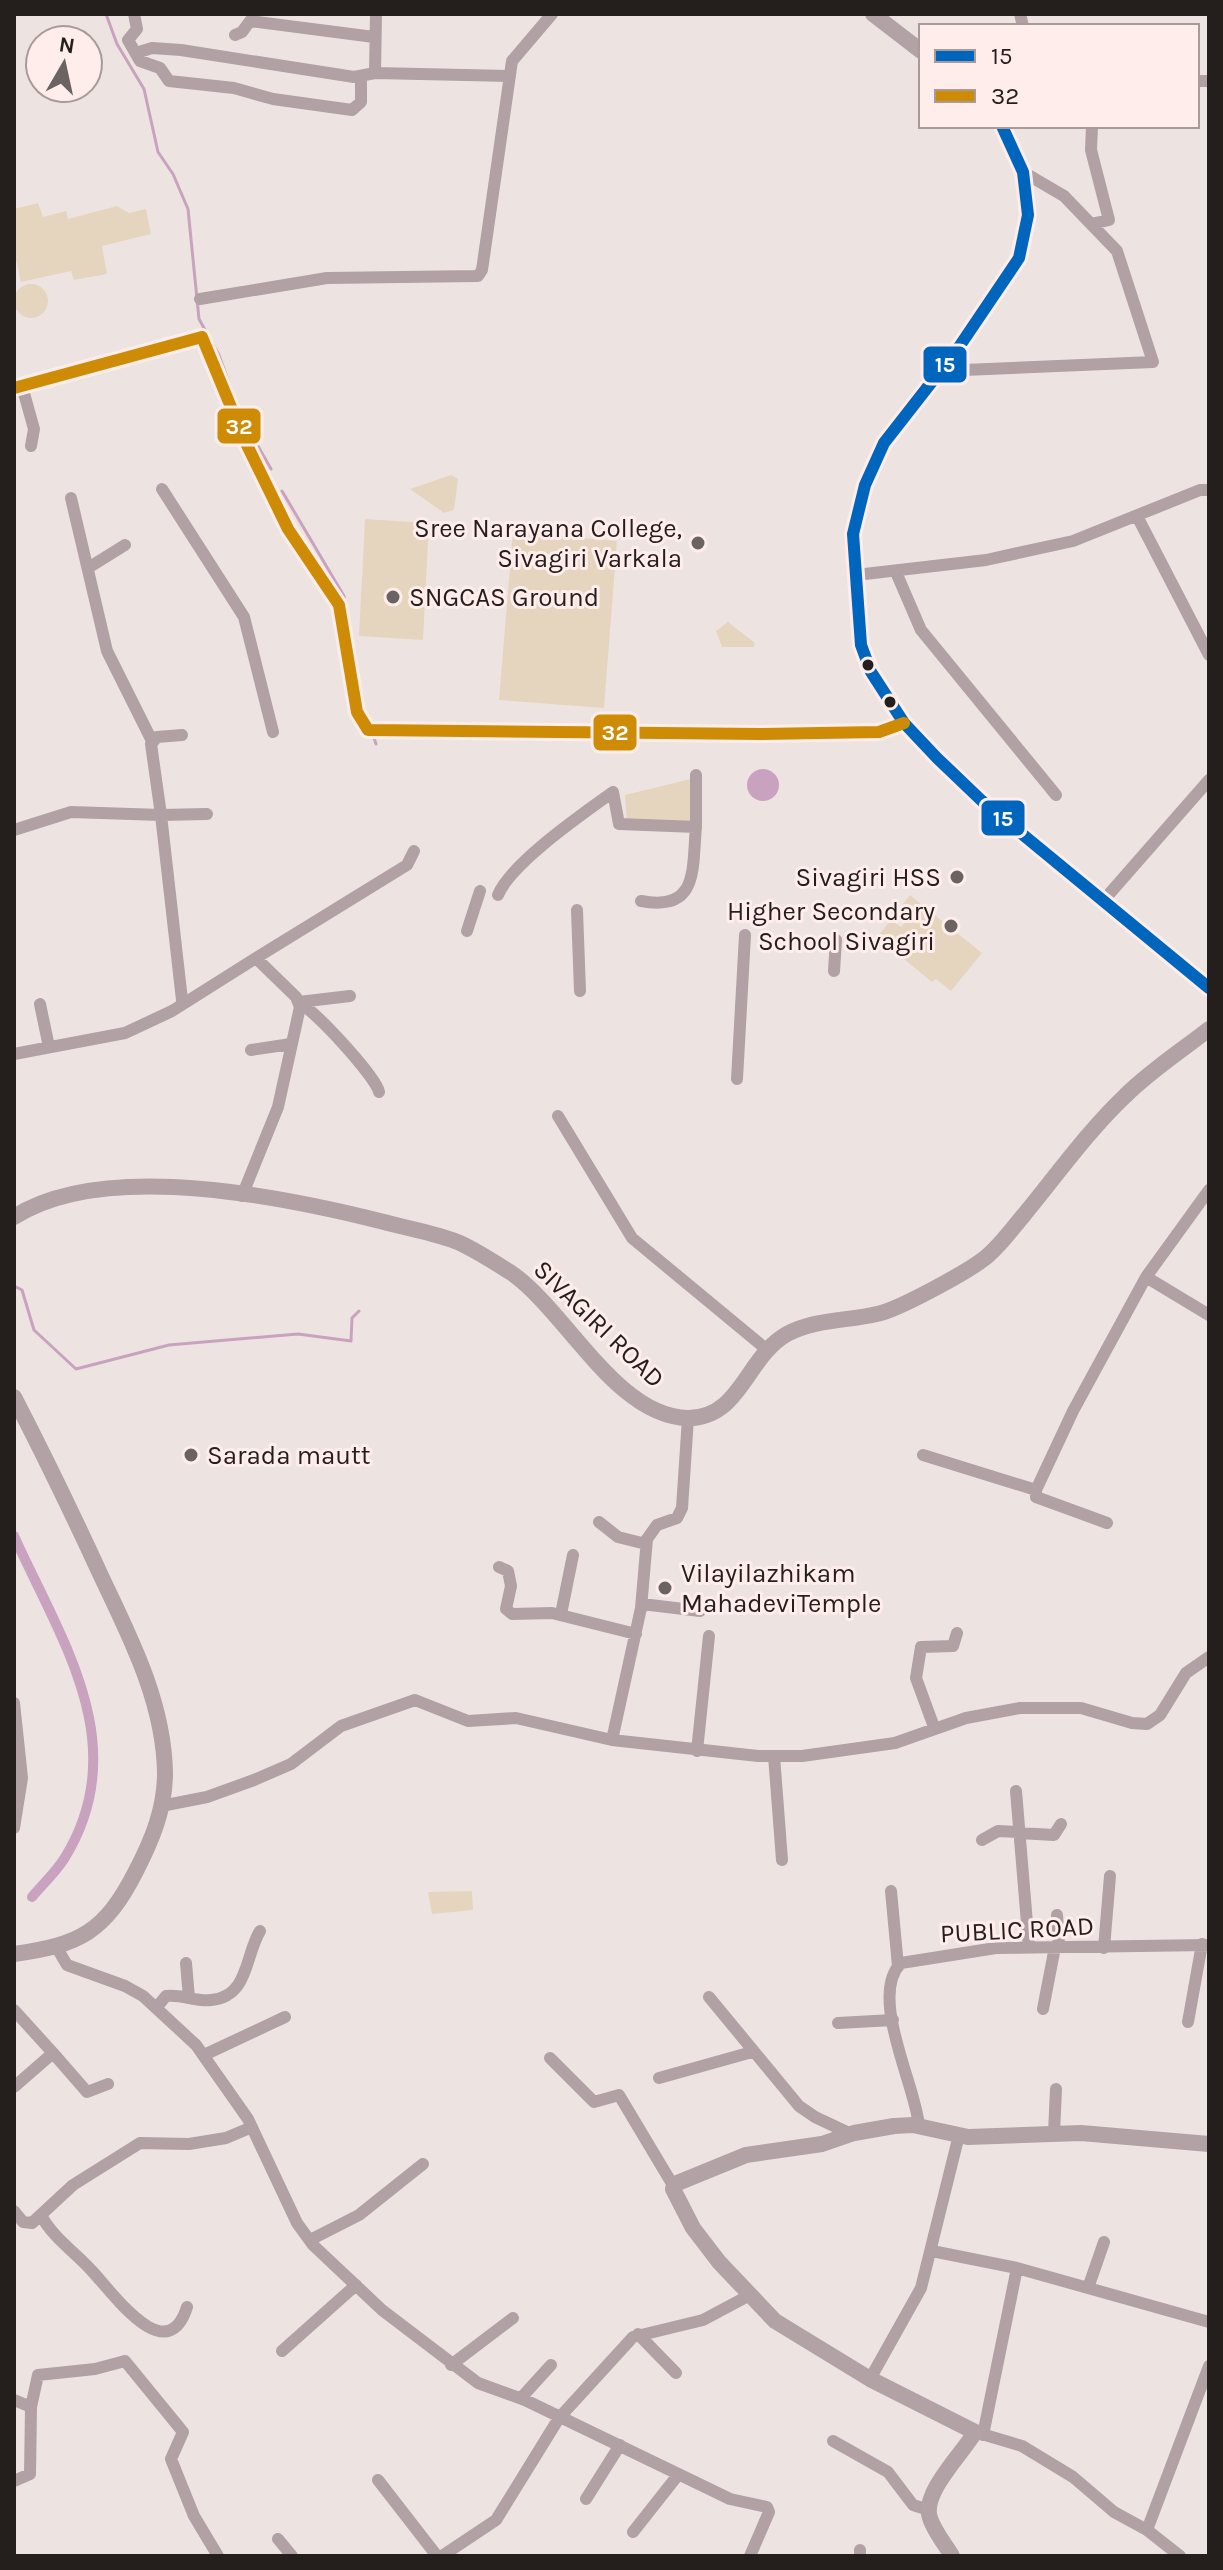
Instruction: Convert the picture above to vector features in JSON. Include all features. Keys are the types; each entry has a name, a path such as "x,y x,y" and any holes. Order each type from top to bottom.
{"main road":[{"path":"873,14 919,49"},
{"path":"1003,128 1023,172 1028,215 1019,258 940,371 884,443 865,485 853,534 857,620 863,653 871,672 904,723 982,801 1209,988"},
{"path":"688,1418 723,1408 766,1349 789,1333 824,1322 881,1314 986,1258 1124,1096 1209,1029"},
{"name":"SIVAGIRI ROAD","path":"14,1217 36,1203 97,1190 144,1187 242,1196 323,1208 458,1242 512,1273 548,1305 608,1374 641,1404 659,1413 688,1418"},
{"path":"14,1397 132,1636 154,1704 165,1775 153,1838 122,1899 91,1933 57,1948 14,1954"},
{"path":"952,2556 931,2520 929,2510 942,2478 979,2433 870,2379 775,2321 748,2296 693,2228 674,2187 746,2155 822,2144 851,2134 919,2126 959,2135 1054,2133 1209,2144"}],"street":[{"path":"134,14 136,31 128,39 141,62 161,69 169,81 236,88 253,95 322,107 358,108 362,99 361,77"},
{"path":"375,73 376,14"},
{"path":"200,299 327,278 477,277 482,270 510,76 517,51 552,14"},
{"path":"235,35 241,33 250,21 374,37"},
{"path":"136,53 152,48 181,50 361,77 375,73 510,76"},
{"path":"1088,128 1109,220 1091,224"},
{"path":"940,371 1153,362 1117,251 1064,196 1023,172"},
{"path":"31,446 34,429 18,387 202,337 245,441 288,529 339,605 357,712 368,730 761,734 879,732 904,723"},
{"path":"162,489 244,617 273,732"},
{"path":"856,575 986,560 1073,541 1138,518 1200,490 1209,490"},
{"path":"71,498 107,651 152,741 182,1000"},
{"path":"1138,518 1209,655"},
{"path":"88,568 125,545"},
{"path":"896,572 921,630 1056,795"},
{"path":"152,741 157,737 182,735"},
{"path":"641,901 661,903 682,897 691,883 696,827 696,775"},
{"path":"1103,901 1209,780"},
{"path":"498,895 508,878 581,813 613,792 619,824 696,827"},
{"path":"14,830 71,812 207,814"},
{"path":"14,1054 125,1033 172,1011 407,865 414,851"},
{"path":"467,931 480,891"},
{"path":"577,910 580,991"},
{"path":"737,1079 745,935"},
{"path":"834,971 836,940"},
{"path":"256,958 313,1012 370,1076 379,1092"},
{"path":"299,1002 350,996"},
{"path":"242,1196 278,1107 291,1044 299,1022 299,1002"},
{"path":"40,1004 49,1047"},
{"path":"251,1050 291,1044"},
{"path":"558,1116 594,1180 638,1245 766,1349"},
{"path":"1107,1523 1036,1497 1036,1490 1073,1411 1146,1277 1209,1190"},
{"path":"1146,1277 1209,1315"},
{"path":"612,1740 642,1604 646,1544 655,1527 676,1519 681,1513 688,1418"},
{"path":"923,1455 1036,1490"},
{"path":"599,1522 618,1537 646,1544"},
{"path":"561,1614 573,1555"},
{"path":"499,1567 507,1569 510,1581 509,1612 561,1614 636,1634"},
{"path":"642,1604 700,1611"},
{"path":"934,1727 916,1678 921,1647 953,1646 957,1633"},
{"path":"697,1751 709,1636"},
{"path":"161,1806 207,1797 254,1780 291,1764 341,1726 415,1700 468,1721 526,1719 612,1740 697,1751 774,1756 895,1743 934,1727 999,1711 1081,1708 1132,1723 1147,1724 1160,1715 1186,1673 1209,1657"},
{"path":"14,1703 22,1778 14,1828"},
{"path":"774,1756 782,1860"},
{"path":"1016,1791 1029,1947"},
{"path":"982,1840 1000,1831 1054,1835 1061,1824"},
{"path":"1104,1948 1110,1876"},
{"path":"891,1891 898,1966 891,1983 893,2020 919,2126"},
{"path":"1043,2009 1060,1947 1060,1918"},
{"path":"157,2007 166,1996 219,1999 239,1986 260,1931"},
{"path":"1188,2022 1205,1944"},
{"name":"PUBLIC ROAD","path":"898,1966 918,1958 1029,1947 1205,1944"},
{"path":"57,1948 67,1965 125,1986 157,2007 204,2055 252,2127 292,2213 310,2240 356,2285 451,2365 485,2386 521,2398 730,2499 768,2508 750,2556"},
{"path":"186,1963 189,1998"},
{"path":"709,1997 799,2106 851,2134"},
{"path":"14,2010 87,2092 108,2084"},
{"path":"204,2055 285,2017"},
{"path":"838,2023 893,2020"},
{"path":"659,2078 752,2052"},
{"path":"14,2087 53,2053"},
{"path":"550,2058 594,2102 619,2095 674,2187"},
{"path":"1054,2133 1056,2089"},
{"path":"14,2211 26,2224 41,2215 73,2185 140,2143 202,2142 226,2138 252,2127"},
{"path":"870,2379 915,2302 932,2251 959,2135"},
{"path":"310,2240 359,2215 423,2164"},
{"path":"41,2215 132,2315 152,2330 162,2332 175,2327 187,2307"},
{"path":"1088,2288 1104,2242"},
{"path":"932,2251 1017,2268 1209,2322"},
{"path":"1017,2268 979,2433 1022,2446 1073,2477 1114,2512 1147,2530 1180,2556"},
{"path":"282,2351 356,2285"},
{"path":"378,2480 439,2556 496,2520 559,2418 638,2334 666,2331 703,2320 748,2296"},
{"path":"451,2365 513,2318"},
{"path":"638,2334 676,2373"},
{"path":"14,2481 27,2478 30,2472 31,2407 38,2375 95,2369 125,2361 183,2432 171,2459 194,2516 218,2556"},
{"path":"521,2398 551,2365"},
{"path":"1147,2530 1209,2366"},
{"path":"14,2400 31,2407"},
{"path":"833,2441 888,2472 913,2505 929,2510"},
{"path":"586,2499 620,2445"},
{"path":"633,2532 678,2475"},
{"path":"278,2539 292,2556"}],"shaded area":[{"path":"38,203 43,217 66,211 68,219 117,206 129,213 146,209 151,234 102,246 107,274 74,280 71,271 21,282 14,251 14,209"},
{"path":"31,284 43,289 48,301 43,313 31,318 19,313 14,301 19,289"},
{"path":"451,475 458,479 454,510 444,513 410,489"},
{"name":"SNGCAS Ground","path":"365,519 429,523 423,640 359,636"},
{"path":"513,532 617,541 604,708 499,700"},
{"path":"728,622 755,643 754,647 722,647 716,631"},
{"path":"763,769 775,773 779,785 775,797 763,801 751,797 747,785 751,773"},
{"path":"691,779 691,822 627,822 625,795"},
{"path":"910,895 982,953 951,991 936,979 932,982 877,937 891,920 901,927 912,914 902,905"},
{"path":"472,1891 473,1910 432,1914 428,1892"}],"waterway":[{"path":"106,14 117,44 144,89 158,152 173,174 188,209 199,319 219,355 241,416 271,469"},
{"path":"282,491 344,596 349,630"},
{"path":"353,653 356,673"},
{"path":"374,738 376,744"},
{"path":"14,1286 22,1290 34,1330 76,1369 169,1345 298,1334 351,1341 352,1318 359,1311"},
{"path":"14,1536 69,1654 83,1694 92,1735 93,1775 84,1817 64,1859 32,1897"}],"transit line":[{"name":"15","path":"1003,128 1023,172 1028,215 1019,258 959,347 884,443 865,485 853,534 861,645 871,672 904,723 937,758 982,801 1209,988"},
{"name":"32","path":"14,388 202,337 245,441 288,529 339,605 357,712 368,730 761,734 879,732 904,723"}],"place":[{"name":"Sree Narayana College, Sivagiri Varkala","path":"698,543"},
{"name":"SNGCAS Ground","path":"393,597"},
{"name":"Sivagiri HSS","path":"957,877"},
{"name":"Higher Secondary School Sivagiri","path":"951,926"},
{"name":"Sarada mautt","path":"191,1455"},
{"name":"Vilayilazhikam MahadeviTemple","path":"665,1588"}]}
